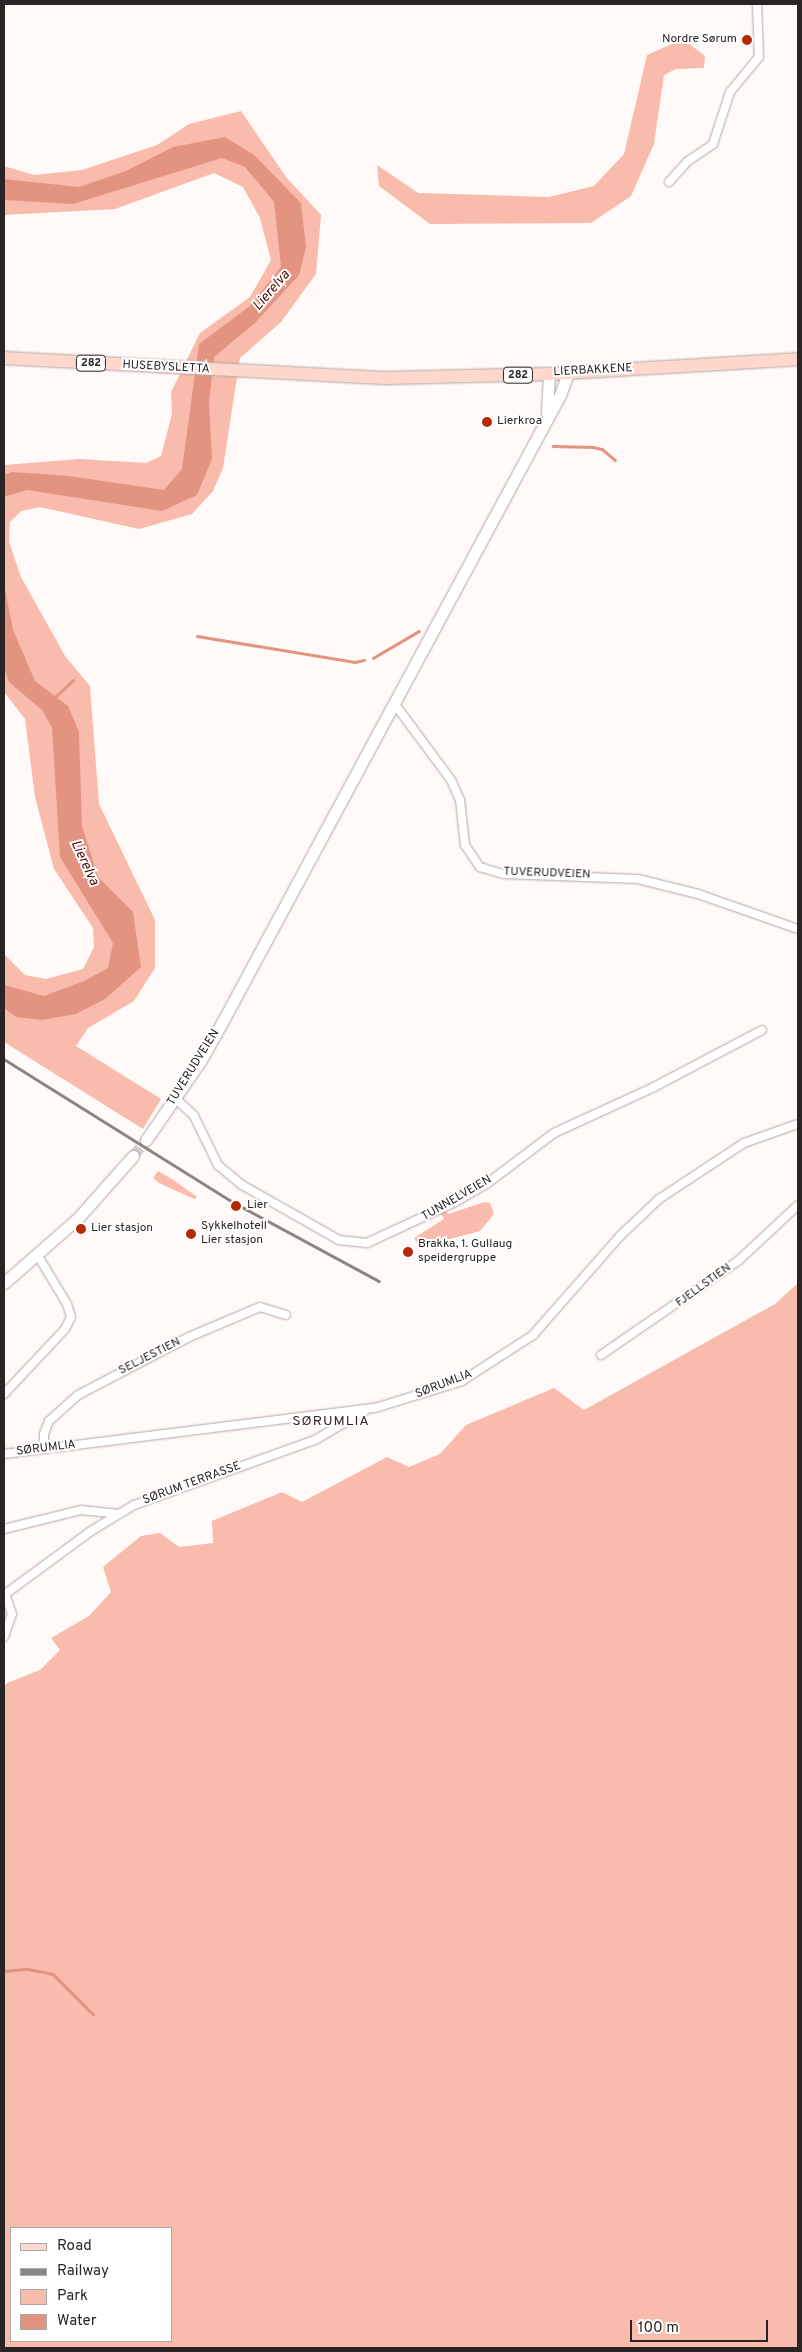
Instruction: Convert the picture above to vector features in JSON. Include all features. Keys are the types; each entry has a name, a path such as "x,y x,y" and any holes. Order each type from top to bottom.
{"main road":[{"name":"HUSEBYSLETTA","path":"4,358 238,372"},
{"name":"LIERBAKKENE","path":"238,372 381,378 549,374 798,359"},
{"name":"TUVERUDVEIEN","path":"146,1140 176,1099 225,1017 394,703 568,373"},
{"name":"TUVERUDVEIEN","path":"547,413 549,374"},
{"path":"4,1283 38,1256 98,1198 133,1156"}],"street":[{"path":"669,182 688,161 713,144 730,92 759,57 757,4"},
{"name":"TUVERUDVEIEN","path":"394,703 451,780 460,800 465,845 480,867 503,874 638,879 698,894 798,929"},
{"name":"TUNNELVEIEN","path":"176,1099 194,1116 218,1165 242,1185 339,1240 367,1243 456,1202 489,1182 554,1132 654,1087 762,1030"},
{"name":"SØRUMLIA","path":"4,1454 366,1409 462,1381 518,1347 533,1335 620,1236 659,1199 744,1143 798,1124"},
{"name":"FJELLSTIEN","path":"600,1355 738,1261 798,1204"},
{"path":"4,1394 65,1329 71,1317 58,1287 38,1256"},
{"name":"SELJESTIEN","path":"44,1449 44,1434 49,1421 78,1395 189,1338 260,1307 286,1315"},
{"name":"SØRUM TERRASSE","path":"4,1595 117,1514 162,1494 315,1440 366,1409"},
{"path":"4,1529 81,1510 117,1514"},
{"path":"4,1595 12,1614 4,1637"}],"green space":[{"path":"683,39 705,56 704,68 676,69 664,75 654,144 631,196 591,223 430,224 379,186 377,165 418,193 549,197 594,186 624,154 647,55"},
{"path":"241,111 286,177 321,215 316,274 281,322 240,358 223,468 213,491 192,514 139,529 40,507 21,511 10,522 9,542 21,577 65,656 90,686 99,804 155,920 155,968 134,1001 88,1028 76,1046 161,1099 143,1129 4,1042 4,954 25,975 46,979 83,969 94,947 93,928 54,869 35,797 25,719 4,692 4,465 79,459 146,463 161,456 172,414 171,392 200,333 250,297 271,260 260,218 243,187 214,173 115,209 4,215 4,166 34,175 82,170 157,145 189,124"},
{"path":"158,1171 197,1197 194,1199 159,1183 153,1178"},
{"path":"485,1202 490,1203 494,1214 480,1231 420,1247 414,1238 444,1219 441,1213 446,1210 448,1214"},
{"path":"798,1283 798,2348 4,2348 4,1687 7,1683 40,1670 60,1650 51,1638 89,1616 111,1592 103,1567 141,1536 160,1533 179,1547 213,1543 212,1521 282,1492 302,1502 387,1457 409,1467 440,1454 466,1425 554,1388 584,1410 775,1304"}],"water":[{"name":"Lierelva","path":"225,137 254,155 301,203 306,247 299,275 255,323 214,357 209,402 212,459 197,495 162,511 27,490 4,497 4,475 12,472 69,476 164,490 182,469 199,344 250,306 281,267 274,202 245,167 222,158 73,204 4,200 4,179 79,187 126,171 173,147"},
{"name":"Lierelva","path":"4,584 13,630 35,681 68,706 79,732 82,826 98,877 133,912 141,967 105,999 76,1014 42,1020 16,1017 4,1008 4,985 44,996 84,981 108,968 113,943 60,857 52,728 42,710 9,682 4,668"}],"waterway":[{"path":"553,446 602,449 615,460"},
{"path":"373,658 419,631"},
{"path":"197,636 355,662 364,660"},
{"path":"54,698 73,680"},
{"path":"4,1971 28,1969 53,1974 93,2014"}],"tunnel":[{"path":"133,1156 146,1140"}],"railway":[{"path":"4,1059 231,1201 379,1281"}],"place":[{"name":"Nordre Sørum","path":"747,40"},
{"name":"Lierkroa","path":"487,422"},
{"name":"Lier","path":"236,1206"},
{"name":"Lier stasjon","path":"81,1229"},
{"name":"Sykkelhotell Lier stasjon","path":"191,1234"},
{"name":"Brakka, 1. Gullaug speidergruppe","path":"408,1252"}],"district":[{"name":"SØRUMLIA","path":"331,1422"}]}
